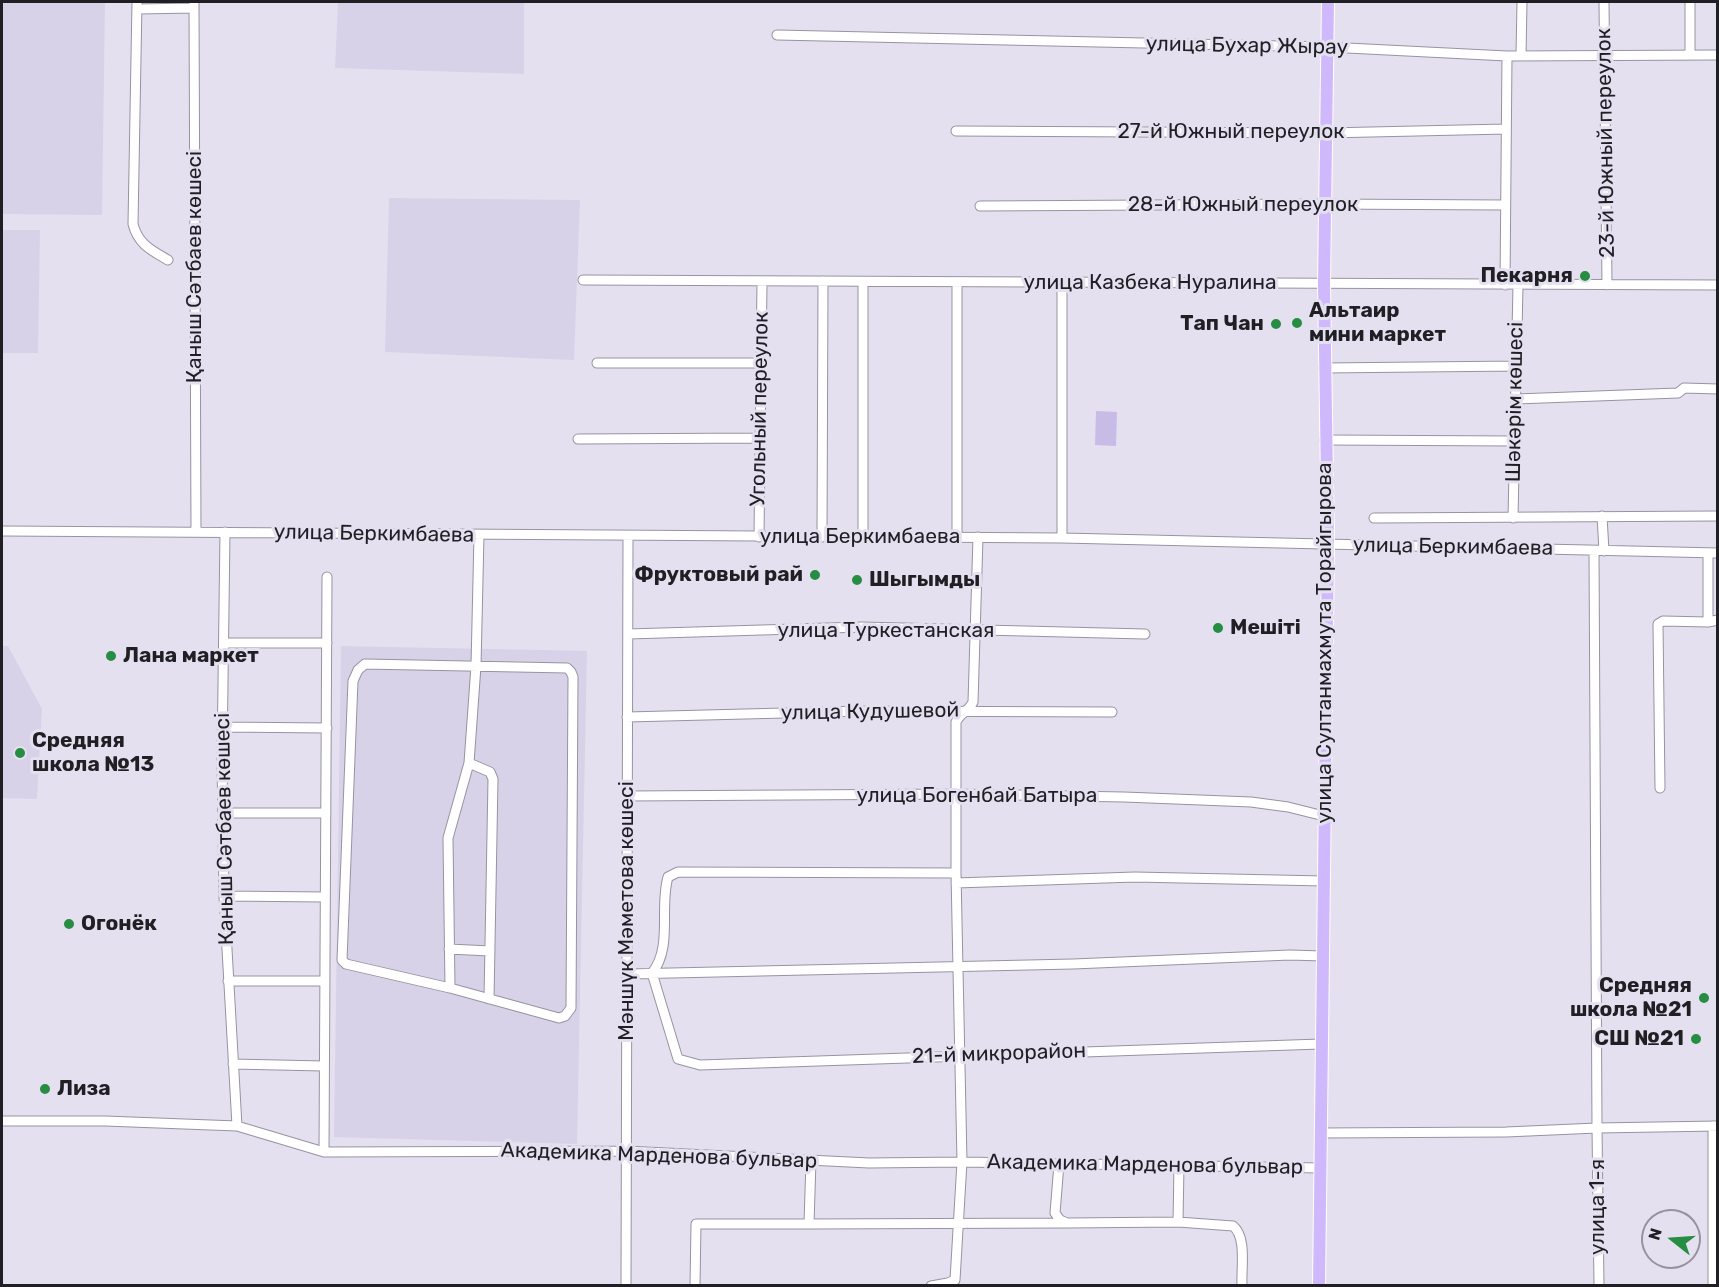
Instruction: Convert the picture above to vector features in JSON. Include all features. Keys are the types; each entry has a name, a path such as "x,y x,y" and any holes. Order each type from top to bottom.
{"main road":[{"name":"улица Султанмахмута Торайгырова","path":"1319,1286 1328,544 1323,284 1328,2"}],"street":[{"path":"1521,56 1522,2"},
{"name":"23-й Южный переулок","path":"1604,2 1607,285"},
{"path":"1690,2 1690,56"},
{"path":"168,260 142,244 136,236 133,224 137,5 194,5"},
{"name":"Қаныш Сәтбаев көшесі","path":"194,5 196,532"},
{"name":"улица Бухар Жырау","path":"777,35 1327,47 1507,56 1718,55"},
{"path":"1504,285 1507,56"},
{"name":"27-й Южный переулок","path":"956,131 1326,133 1506,129"},
{"name":"28-й Южный переулок","path":"980,206 1505,205"},
{"name":"улица Казбека Нуралина","path":"583,280 1062,284 1718,285"},
{"name":"Угольный переулок","path":"759,537 762,281"},
{"path":"822,537 823,281"},
{"path":"863,282 863,537"},
{"path":"957,282 957,537"},
{"path":"1062,284 1062,538"},
{"name":"Шәкәрім көшесі","path":"1513,518 1518,285"},
{"path":"597,363 761,363"},
{"path":"1324,368 1517,366"},
{"path":"1516,399 1678,393 1684,388 1718,389"},
{"path":"578,439 760,438"},
{"path":"1325,440 1515,441"},
{"name":"улица 1-я","path":"1599,1286 1597,1128 1599,551 1602,516"},
{"path":"1374,518 1718,516"},
{"name":"улица Беркимбаева","path":"2,531 1062,538 1713,553"},
{"name":"Қаныш Сәтбаев көшесі","path":"225,532 224,896 237,1126"},
{"path":"450,988 448,838 469,763 476,666 479,535"},
{"name":"Мәншүк Мәметова көшесі","path":"626,1286 628,536"},
{"path":"931,1286 955,1280 962,1162 956,883 956,722 968,711 973,702 978,537"},
{"path":"1660,788 1658,624 1663,621 1713,621 1713,553"},
{"path":"324,1152 327,577"},
{"name":"улица Туркестанская","path":"627,634 862,627 1145,634"},
{"path":"224,643 327,643"},
{"path":"365,664 476,666 567,669 573,677 571,1008 565,1016 559,1017 450,988 346,964 342,960 353,681 358,670 365,664"},
{"name":"улица Кудушевой","path":"627,717 968,711 1112,712"},
{"path":"223,727 327,728"},
{"path":"469,763 490,771 493,779 489,999"},
{"name":"улица Богенбай Батыра","path":"627,796 956,794 1251,802 1288,807 1324,816"},
{"path":"223,813 326,813"},
{"path":"652,973 659,964 665,929 665,888 668,877 678,872 956,873"},
{"path":"956,883 1135,877 1324,881"},
{"path":"224,896 324,897"},
{"path":"449,949 490,951"},
{"path":"627,974 1290,955 1323,956"},
{"name":"21-й микрорайон","path":"652,973 678,1059 700,1065 1321,1044"},
{"path":"228,981 324,981"},
{"path":"233,1064 323,1066"},
{"name":"Академика Марденова бульвар","path":"2,1121 105,1121 237,1126 324,1152 626,1151 869,1163 962,1162 1321,1168"},
{"path":"1320,1133 1506,1132 1715,1126 1713,1286"},
{"path":"809,1224 811,1160"},
{"path":"1059,1164 1055,1213 1060,1220 1066,1223"},
{"path":"1178,1222 1179,1166"},
{"path":"694,1286 696,1224 1178,1222 1233,1226 1239,1231 1242,1286"}],"shaded area":[{"path":"2,2 105,2 102,215 2,214"},
{"path":"338,2 524,2 524,74 335,68"},
{"path":"389,198 580,200 574,360 385,352"},
{"path":"2,230 40,230 38,353 2,353"},
{"path":"1096,411 1117,412 1116,446 1095,445"},
{"name":"Средняя школа №13","path":"2,646 8,646 42,709 37,799 2,798"},
{"path":"341,646 587,651 577,1144 334,1137"}],"place":[{"name":"Пекарня","path":"1585,276"},
{"name":"Альтаир мини маркет","path":"1297,323"},
{"name":"Тап Чан","path":"1276,324"},
{"name":"Фруктовый рай","path":"815,575"},
{"name":"Шыгымды","path":"857,580"},
{"name":"Мешіті","path":"1218,628"},
{"name":"Лана маркет","path":"111,656"},
{"name":"Средняя школа №13","path":"20,753"},
{"name":"Огонёк","path":"69,924"},
{"name":"Средняя школа №21","path":"1704,998"},
{"name":"СШ №21","path":"1696,1039"},
{"name":"Лиза","path":"45,1089"}]}
